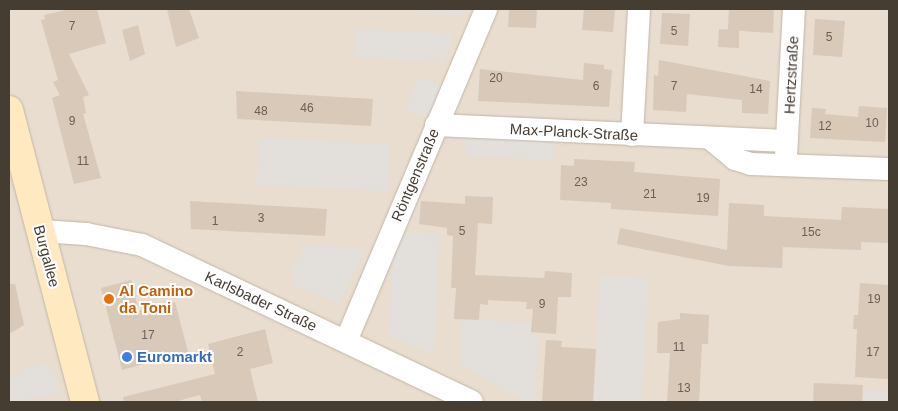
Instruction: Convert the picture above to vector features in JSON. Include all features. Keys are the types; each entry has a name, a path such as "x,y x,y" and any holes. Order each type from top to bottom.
{"street":[{"name":"Röntgenstraße","path":"346,341 486,9"},
{"path":"632,135 639,9"},
{"name":"Hertzstraße","path":"787,141 794,9"},
{"name":"Burgallee","path":"9,110 85,402"},
{"name":"Max-Planck-Straße","path":"436,125 787,141"},
{"path":"711,139 742,162 889,169"},
{"path":"786,165 787,141"},
{"name":"Karlsbader Straße","path":"41,231 86,234 142,245 472,402"}],"shaded area":[{"path":"9,9 889,9 889,402 9,402"},
{"path":"420,9 465,9 464,16 420,13"},
{"path":"355,29 453,34 444,63 354,57"},
{"path":"418,77 451,89 438,120 406,110"},
{"path":"456,126 555,131 553,160 469,156"},
{"path":"259,138 390,144 387,191 256,185"},
{"path":"394,232 439,234 434,354 389,337"},
{"path":"301,245 365,248 339,304 292,284 293,260 301,260"},
{"path":"600,276 649,278 641,402 593,402"},
{"path":"462,319 532,323 531,332 539,333 535,402 526,402 460,364"},
{"path":"47,363 49,369 53,368 59,393 9,402 9,380 28,368"},
{"path":"864,390 889,391 889,402 863,402"}],"building":[{"path":"70,9 97,9 106,43 69,54 89,95 83,97 86,113 83,114 101,178 74,184 52,98 60,95 53,82 58,80 41,20 45,19 44,15"},
{"path":"167,9 189,9 199,38 176,47"},
{"path":"509,9 537,9 536,28 508,27"},
{"path":"584,9 615,9 613,32 582,30"},
{"path":"729,9 774,9 773,33 728,30"},
{"path":"662,13 690,14 688,46 660,44"},
{"path":"815,19 845,21 842,57 813,55"},
{"path":"138,25 145,54 130,61 122,30"},
{"path":"719,29 739,30 739,48 718,47"},
{"path":"659,60 770,81 768,114 742,113 742,100 687,94 686,112 653,110 654,75 658,76"},
{"path":"584,63 604,65 604,69 612,70 609,107 478,101 480,69 583,80"},
{"path":"236,91 373,99 371,126 237,119"},
{"path":"859,106 887,108 885,142 810,138 812,108 826,109 825,114 858,117"},
{"path":"574,159 635,162 634,172 720,179 718,216 611,209 611,203 560,200 561,165 574,166"},
{"path":"465,196 493,197 492,224 478,223 475,275 544,278 545,271 572,273 571,297 558,297 556,334 531,332 533,309 526,309 527,302 488,300 488,305 480,304 479,320 454,319 456,288 451,288 453,236 447,235 447,228 419,224 421,201 465,204"},
{"path":"190,201 327,209 325,236 191,229"},
{"path":"729,203 764,205 764,216 841,220 842,207 889,209 889,243 861,242 861,250 783,247 782,268 729,266 617,244 620,228 727,250"},
{"path":"131,280 139,311 175,302 188,352 122,370 101,288"},
{"path":"860,283 889,285 888,379 855,377 857,329 853,329 854,315 858,315"},
{"path":"9,284 15,284 24,325 9,334"},
{"path":"680,313 709,315 708,344 702,344 699,402 667,402 670,353 657,353 658,322 680,319"},
{"path":"265,329 273,363 250,369 258,402 202,402 200,395 174,402 124,402 123,397 215,374 208,344"},
{"path":"546,340 562,341 561,347 596,349 593,402 542,402"},
{"path":"814,383 863,385 862,402 813,402"}],"place":[{"name":"Al Camino da Toni","path":"109,299"},
{"name":"Euromarkt","path":"127,357"}]}
